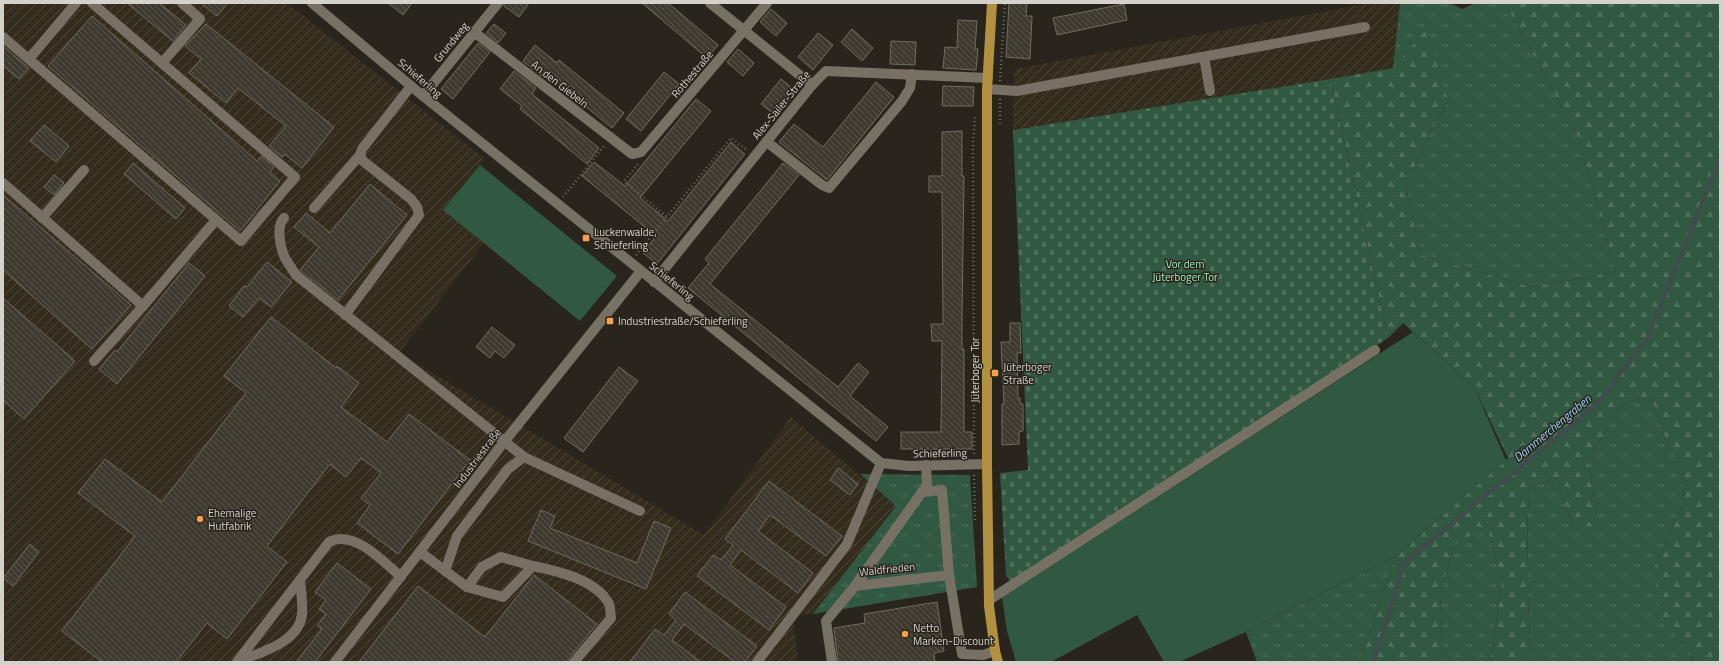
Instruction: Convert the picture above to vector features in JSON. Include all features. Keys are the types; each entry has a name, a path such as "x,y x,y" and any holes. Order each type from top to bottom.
{"main road":[{"path":"988,78 992,3"},
{"name":"Jüterboger Tor","path":"988,78 987,464 989,600 995,650 998,662"}],"street":[{"path":"28,59 76,3"},
{"path":"3,37 241,241 295,177 92,3"},
{"path":"162,63 200,18 182,3"},
{"name":"Schieferling","path":"312,3 423,96 881,463 926,465 987,464"},
{"name":"Grundweg","path":"423,96 498,3"},
{"path":"710,3 812,85"},
{"name":"Rothestraße","path":"634,154 641,152 767,3"},
{"path":"987,89 1017,91 1365,27"},
{"name":"An den Giebeln","path":"474,32 610,138 634,154"},
{"path":"1204,57 1210,91"},
{"name":"Alex-Sailer-Straße","path":"654,282 821,74 831,70 988,78"},
{"path":"767,142 822,185 829,188 902,101 910,88 912,74"},
{"path":"314,208 360,155 362,149 411,86"},
{"path":"344,315 419,215 417,207 411,200 363,161 360,155"},
{"path":"42,218 84,170"},
{"path":"3,183 143,306"},
{"path":"284,218 281,221 280,239 284,256 296,275 344,315 524,457 640,511"},
{"path":"94,361 216,220"},
{"name":"Industriestraße","path":"335,662 504,442 641,271"},
{"path":"989,600 1375,350"},
{"path":"445,571 457,536 508,469 524,457"},
{"path":"757,662 847,544 881,463"},
{"name":"Waldfrieden","path":"855,586 927,484 926,465"},
{"path":"922,492 942,490 949,575 962,654 983,655 995,650"},
{"path":"237,662 329,542 338,539 358,543 371,551 401,577"},
{"path":"420,552 467,587 503,597 533,566"},
{"path":"467,587 482,567 502,557 558,572 594,587 609,603 611,618 574,662"},
{"name":"Waldfrieden","path":"855,586 949,575"},
{"path":"237,662 274,646 292,634 298,627 302,616 300,580"},
{"path":"832,662 826,621 855,586"}],"path":[{"path":"1000,129 1000,90 1005,3"},
{"path":"558,204 610,138"},
{"path":"630,262 732,138 755,156"},
{"path":"634,154 638,165 624,181 667,217"}],"shaded area":[{"path":"3,3 287,3 485,159 443,210 446,210 484,243 399,353 704,535 791,417 896,506 813,614 793,615 798,662 3,662"},
{"path":"1370,3 1400,3 1393,68 1013,130 1014,69"}],"green space":[{"path":"1400,3 1450,3 1462,9 1477,3 1505,3 1577,135 1616,272 1531,287 1421,255 1406,187 1430,132 1448,101 1393,68"},
{"path":"1505,3 1720,3 1720,662 1695,662 1660,616 1654,567 1684,503 1682,465 1668,446 1651,396 1621,405 1588,460 1597,516 1592,526 1573,526 1556,477 1530,488 1528,507 1528,601 1533,662 1490,662 1502,581 1487,525 1455,545 1440,593 1443,662 1359,662 1396,556 1508,458 1474,387 1403,323 1388,338 1330,79 1393,68 1426,29 1448,101 1430,132 1406,187 1421,255 1531,287 1616,272 1577,135"},
{"name":"Vor dem Jüterboger Tor","path":"1330,79 1388,338 1010,581 1006,576 1000,473 1028,470 1013,130"},
{"path":"480,165 617,276 580,321 443,210"},
{"path":"1413,332 1474,387 1506,460 1396,556 1246,632 1179,662 1164,662 1137,615 1051,662 1016,662 1007,631 1002,597"},
{"path":"1651,396 1668,446 1682,465 1684,503 1654,567 1691,658 1695,662 1533,662 1528,601 1528,507 1530,488 1556,477 1573,526 1597,516 1588,460 1621,405"},
{"path":"860,474 970,475 977,587 813,614 896,506"},
{"path":"1487,524 1502,581 1490,662 1443,662 1440,593 1455,544"},
{"path":"1396,556 1359,662 1257,662 1246,632"}],"building":[{"path":"127,3 159,3 186,25 173,41"},
{"path":"201,3 228,3 217,16"},
{"path":"388,3 412,3 403,15"},
{"path":"504,3 529,3 519,17 504,6"},
{"path":"642,3 668,3 718,45 707,58"},
{"path":"1009,3 1027,3 1026,16 1032,16 1030,59 1006,57"},
{"path":"1124,4 1127,20 1057,35 1053,18"},
{"path":"771,9 787,23 776,36 760,22"},
{"path":"92,16 257,161 261,156 274,167 270,172 280,181 240,231 48,66"},
{"path":"958,20 977,21 975,49 978,49 976,70 943,68 945,47 957,48"},
{"path":"206,24 334,127 302,168 285,154 282,157 269,146 286,126 238,88 226,103 189,73 201,59 185,46"},
{"path":"494,24 506,33 498,43 486,33"},
{"path":"852,29 873,48 862,61 841,42"},
{"path":"818,33 833,45 813,70 798,57"},
{"path":"891,41 916,42 915,65 890,64"},
{"path":"478,43 490,52 453,99 441,89"},
{"path":"535,45 557,63 559,60 624,113 612,128 547,75 544,78 523,61"},
{"path":"3,46 29,68 19,79 3,66"},
{"path":"738,49 754,63 743,76 727,62"},
{"path":"514,71 536,88 532,94 599,148 587,164 520,109 522,106 500,89"},
{"path":"664,72 679,84 641,131 626,119"},
{"path":"781,79 796,91 776,116 761,104"},
{"path":"876,82 894,97 827,180 779,142 794,124 823,147"},
{"path":"943,86 974,87 973,106 942,106"},
{"path":"696,99 711,111 640,198 668,221 731,142 745,154 657,264 643,253 656,236 582,176 594,162 625,186"},
{"path":"44,125 69,146 56,162 30,141"},
{"path":"962,131 962,176 964,176 962,349 964,349 964,432 972,432 972,449 901,449 901,432 941,432 942,341 932,341 931,324 943,324 942,192 929,192 929,176 942,176 942,132"},
{"path":"133,163 185,208 176,219 124,174"},
{"path":"783,163 799,175 710,284 838,387 858,363 869,372 850,396 888,427 876,441 688,288 709,263 705,259"},
{"path":"54,175 64,183 54,195 44,187"},
{"path":"370,184 407,215 338,300 300,270 319,247 294,227 306,213 330,233"},
{"path":"3,195 131,305 92,349 3,270"},
{"path":"267,262 292,282 271,307 259,298 243,317 229,306 244,286 247,287"},
{"path":"189,263 205,276 117,384 99,369 115,350 117,352"},
{"path":"3,298 75,361 24,419 3,400"},
{"name":"Ehemalige Hutfabrik","path":"271,317 336,368 337,366 359,383 341,407 387,442 409,414 470,460 398,554 357,523 370,505 361,498 381,473 361,458 346,477 330,464 267,546 287,562 227,639 207,623 176,662 102,662 62,631 135,536 78,493 105,459 162,502 246,393 224,376"},
{"path":"1010,323 1020,323 1021,353 1017,353 1018,398 1020,398 1020,404 1023,404 1023,431 1019,432 1019,444 1002,445 1002,404 1004,404 1001,342 1010,342"},
{"path":"492,327 515,345 504,358 495,351 490,358 476,347"},
{"path":"619,367 638,381 583,452 564,438"},
{"path":"838,468 858,484 850,495 830,480"},
{"path":"769,481 842,536 826,556 770,515 758,531 813,573 798,593 741,550 730,565 786,607 769,630 697,576 713,555 721,560 733,545 725,539"},
{"path":"541,510 555,516 550,528 637,563 654,521 671,528 646,589 528,541"},
{"path":"30,544 39,552 13,586 3,578"},
{"path":"337,563 371,589 315,662 296,662 322,629 317,626 326,614 319,609 326,600 315,592"},
{"path":"534,575 597,624 567,662 359,662 418,586 485,637"},
{"path":"685,592 757,646 745,662 735,662 684,624 672,640 701,662 630,662 655,629 664,635 676,620 669,614"},
{"path":"937,602 944,651 934,653 935,662 838,662 834,628 865,623 864,614"}],"waterway":[{"name":"Dämmerchengraben","path":"1374,662 1404,563 1597,404 1647,339 1720,158"}],"place":[{"name":"Luckenwalde, Schieferling","path":"586,238"},
{"name":"Industriestraße/Schieferling","path":"610,321"},
{"name":"Jüterboger Straße","path":"995,373"},
{"name":"Ehemalige Hutfabrik","path":"200,519"},
{"name":"Netto Marken-Discount","path":"905,634"}]}
